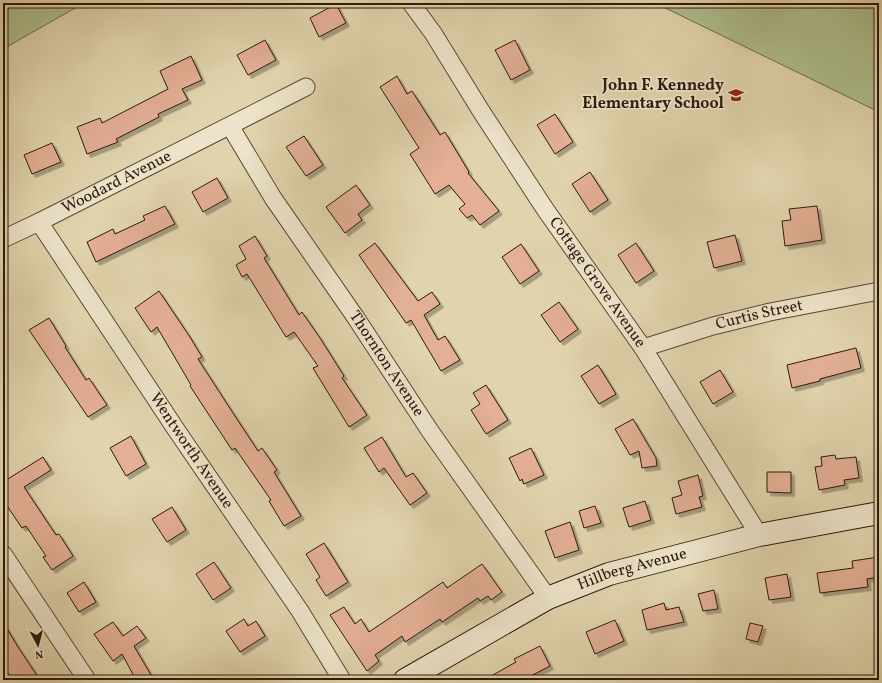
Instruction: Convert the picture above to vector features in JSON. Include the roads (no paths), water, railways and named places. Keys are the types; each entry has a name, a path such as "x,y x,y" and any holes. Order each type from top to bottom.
{"street":[{"name":"Cottage Grove Avenue","path":"411,3 433,33 480,111 540,202 643,348 759,534"},
{"name":"Woodard Avenue","path":"3,239 306,87"},
{"name":"Thornton Avenue","path":"230,126 273,198 356,318 430,431 548,598"},
{"name":"Wentworth Avenue","path":"39,222 175,428 289,594 342,680"},
{"name":"Curtis Street","path":"643,348 713,326 770,312 879,291"},
{"name":"Hillberg Avenue","path":"405,680 548,598 595,579 636,566 759,534 879,513"},
{"path":"3,554 87,680"}],"place":[{"name":"John F. Kennedy Elementary School","path":"736,95"}]}
